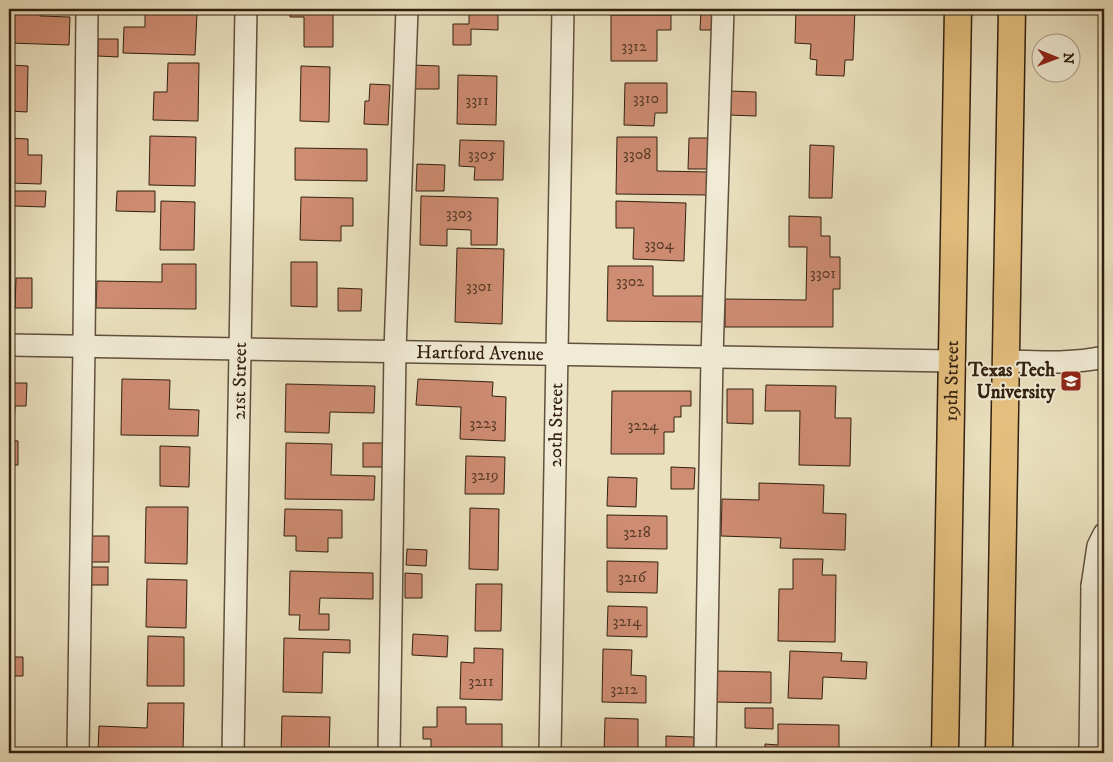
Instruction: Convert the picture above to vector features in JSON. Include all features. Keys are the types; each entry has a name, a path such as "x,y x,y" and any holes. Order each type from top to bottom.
{"main road":[{"name":"19th Street","path":"945,753 958,9"},
{"path":"1000,753 1012,9"}],"street":[{"path":"78,753 87,9"},
{"name":"21st Street","path":"233,753 246,9"},
{"path":"390,753 395,351 406,9"},
{"name":"20th Street","path":"550,753 564,9"},
{"path":"705,753 712,357 723,9"},
{"name":"Hartford Avenue","path":"9,344 951,361"},
{"path":"1006,361 1067,362 1104,357"},
{"path":"1090,753 1098,585 1098,546 1104,534"}],"building":[{"path":"9,9 40,9 40,16 70,17 69,45 9,43"},
{"path":"290,9 333,9 333,47 304,47 304,17 290,17"},
{"path":"469,9 498,9 498,30 471,29 471,45 453,45 453,24 469,24"},
{"path":"701,9 712,9 712,30 700,30"},
{"path":"796,9 855,9 853,60 845,60 844,76 816,75 817,60 810,59 811,44 795,43"},
{"path":"145,13 197,14 195,55 123,53 124,27 145,27"},
{"path":"611,15 671,15 671,30 657,30 657,61 611,61"},
{"path":"98,39 118,39 118,57 98,56"},
{"path":"168,63 199,63 198,121 153,120 154,92 167,92"},
{"path":"9,65 28,66 27,112 9,111"},
{"path":"412,65 439,66 439,89 412,89"},
{"path":"301,66 330,67 329,122 300,121"},
{"path":"458,75 497,76 496,125 457,124"},
{"path":"625,83 667,83 667,113 655,113 654,126 624,125"},
{"path":"370,84 390,85 388,125 364,124 365,101 369,101"},
{"path":"730,91 756,92 756,116 729,115"},
{"path":"150,136 196,137 195,186 149,185"},
{"path":"617,137 657,137 657,171 709,172 708,195 616,194"},
{"path":"9,138 28,139 28,155 42,155 41,184 9,183"},
{"path":"689,138 709,138 709,169 688,169"},
{"path":"460,140 504,141 503,180 474,180 475,167 459,166"},
{"path":"810,145 834,146 832,198 809,198"},
{"path":"295,148 367,149 367,181 295,180"},
{"path":"417,164 445,165 444,191 416,191"},
{"path":"9,191 46,191 45,207 14,206 13,241 9,241"},
{"path":"117,191 155,191 155,212 116,211"},
{"path":"421,196 498,198 497,245 471,245 471,230 447,229 447,246 420,245"},
{"path":"301,197 353,198 353,226 341,226 341,241 300,240"},
{"path":"161,201 195,202 194,250 160,250"},
{"path":"616,201 686,203 684,261 633,259 634,228 616,228"},
{"path":"789,216 821,217 821,236 830,236 830,257 840,257 840,289 833,289 833,327 725,327 725,299 806,300 807,247 789,247"},
{"path":"457,248 504,249 502,324 455,322"},
{"path":"9,257 10,257 9,304"},
{"path":"291,262 317,262 317,307 291,306"},
{"path":"162,264 196,264 196,309 96,308 97,281 162,282"},
{"path":"608,266 653,266 653,296 708,296 708,322 607,321"},
{"path":"16,278 32,278 32,308 15,308"},
{"path":"338,288 362,289 361,311 338,311"},
{"path":"9,369 14,369 14,383 27,383 26,406 15,406 14,428 9,428"},
{"path":"122,379 170,380 169,409 199,410 198,436 121,435"},
{"path":"418,379 493,382 492,396 506,397 505,441 460,439 461,407 416,405"},
{"path":"286,384 375,386 374,413 330,412 329,433 285,432"},
{"path":"766,385 836,386 835,418 851,418 850,466 799,465 800,411 765,411"},
{"path":"727,389 753,389 753,424 727,423"},
{"path":"612,391 691,391 691,406 681,406 681,417 674,417 674,432 664,432 664,454 611,454"},
{"path":"9,440 18,441 18,465 9,465"},
{"path":"286,443 332,444 331,475 375,476 374,500 285,499"},
{"path":"363,443 386,443 386,467 363,467"},
{"path":"160,446 190,447 189,487 160,486"},
{"path":"466,456 505,457 504,494 465,494"},
{"path":"671,467 695,468 694,489 671,489"},
{"path":"608,477 637,478 636,507 607,506"},
{"path":"759,483 824,485 823,513 846,514 845,550 780,548 781,538 721,536 722,499 759,500"},
{"path":"146,507 188,507 187,564 145,563"},
{"path":"470,508 499,509 498,570 469,569"},
{"path":"285,509 342,510 342,538 328,538 328,552 296,551 296,536 284,536"},
{"path":"607,515 667,516 667,549 607,548"},
{"path":"87,536 109,536 109,562 87,562"},
{"path":"407,549 427,550 426,566 406,565"},
{"path":"793,559 823,559 822,575 836,575 835,642 778,641 779,589 793,589"},
{"path":"607,561 658,562 657,593 607,592"},
{"path":"87,567 108,567 108,585 87,585"},
{"path":"290,571 373,573 373,599 320,598 319,614 329,614 329,630 299,630 300,615 289,615"},
{"path":"405,573 422,574 422,598 405,598"},
{"path":"9,579 14,579 11,657 23,657 23,676 9,676"},
{"path":"147,579 187,580 186,628 146,627"},
{"path":"476,584 502,584 501,631 475,631"},
{"path":"608,606 647,607 647,637 607,636"},
{"path":"413,634 448,636 447,657 412,655"},
{"path":"148,636 184,637 184,686 147,686"},
{"path":"284,638 350,640 350,653 323,652 322,693 283,692"},
{"path":"474,648 503,649 502,700 460,699 461,662 474,663"},
{"path":"603,649 632,650 631,675 646,676 646,703 602,702"},
{"path":"790,651 842,653 841,661 867,662 866,679 823,677 822,699 788,698"},
{"path":"716,671 771,672 771,703 715,702"},
{"path":"9,698 14,699 13,744 9,744"},
{"path":"148,703 184,703 183,753 98,751 99,726 147,728"},
{"path":"437,707 466,707 466,724 502,724 502,748 488,748 488,753 431,753 431,739 423,739 423,727 437,727"},
{"path":"745,708 773,708 773,729 745,728"},
{"path":"282,716 330,717 329,753 281,753"},
{"path":"605,718 638,719 638,753 604,753"},
{"path":"778,724 839,725 839,753 765,753 765,744 778,745"},
{"path":"666,736 694,737 693,753 666,753"}],"place":[{"name":"Texas Tech University","path":"1071,381"}]}
